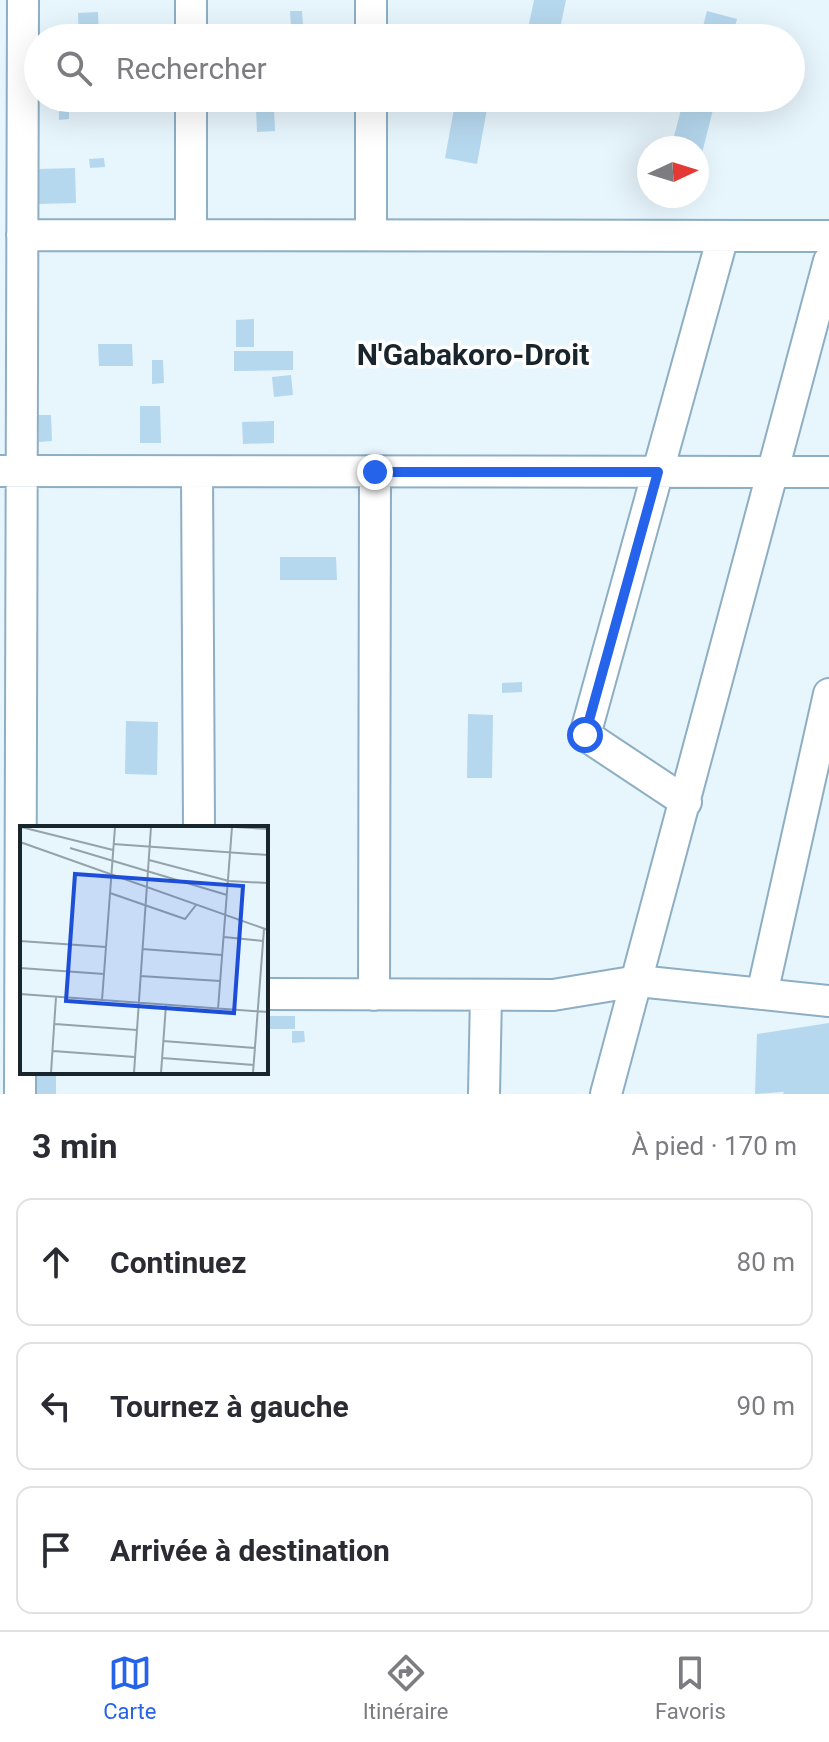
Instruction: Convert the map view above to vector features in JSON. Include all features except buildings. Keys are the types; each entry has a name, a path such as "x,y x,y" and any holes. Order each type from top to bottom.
{"street":[{"path":"20,959 11,650 11,471 22,235 23,0"},
{"path":"191,0 191,24"},
{"path":"371,0 371,24"},
{"path":"191,112 191,235"},
{"path":"371,112 371,235"},
{"path":"22,235 829,236"},
{"path":"686,802 585,735 723,236"},
{"path":"606,1094 829,261"},
{"path":"11,471 829,472"},
{"path":"197,472 199,826"},
{"path":"374,995 375,472"},
{"path":"762,994 829,694"},
{"path":"268,994 553,995 638,981 829,1001"},
{"path":"484,1094 486,995"},
{"path":"20,1074 20,1094"}],"district":[{"name":"N'Gabakoro-Droit","path":"473,354"}],"route":[{"path":"375,472 658,472 585,735"}]}
